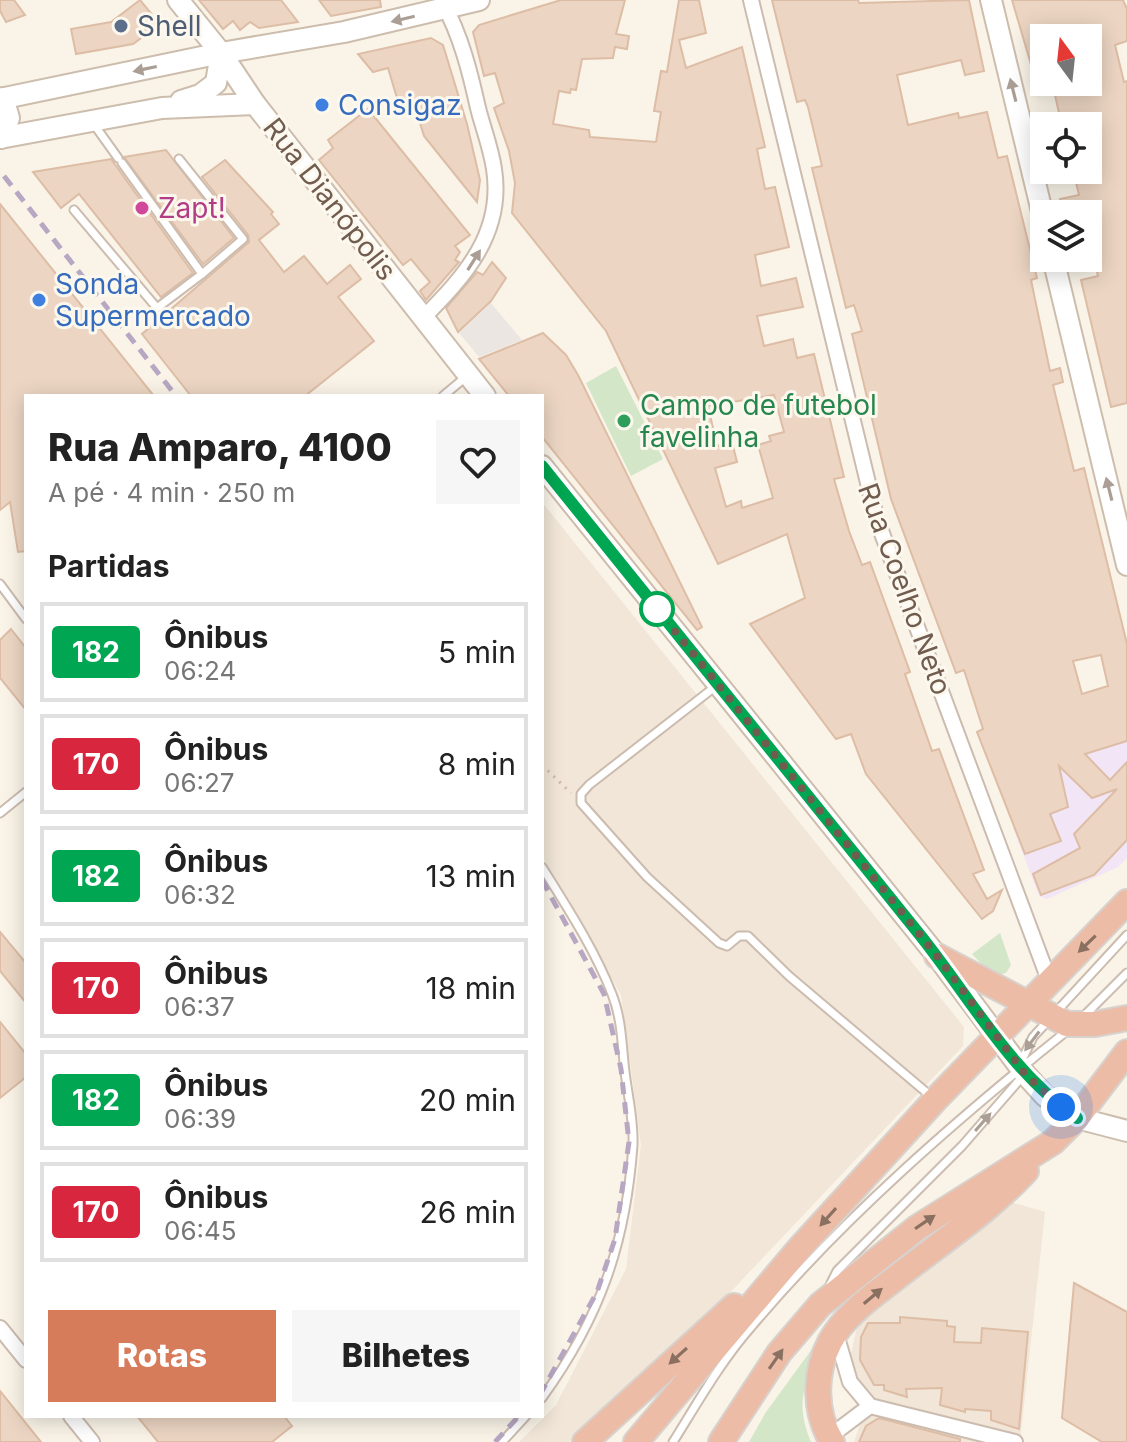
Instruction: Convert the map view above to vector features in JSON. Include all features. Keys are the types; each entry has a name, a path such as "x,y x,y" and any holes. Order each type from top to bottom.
{"highway":[{"path":"636,1442 799,1249 935,1100 1127,902"},
{"path":"937,956 1062,1022 1127,1018"},
{"path":"831,1439 820,1413 818,1387 824,1357 836,1333 879,1291 1004,1193 1077,1118 1127,1052"},
{"path":"721,1442 801,1323 820,1305 918,1227 1053,1142"},
{"path":"585,1442 799,1249"}],"street":[{"name":"Rua Dianópolis","path":"178,0 221,53 255,104 483,394"},
{"path":"0,138 9,118 2,99 221,53 344,32 444,4 479,0"},
{"name":"Rua Coelho Neto","path":"751,0 877,520 1049,980"},
{"path":"991,0 1039,200"},
{"path":"423,318 477,259 490,226 495,197 494,169 472,82 444,4"},
{"path":"162,108 212,87 219,76 221,53"},
{"path":"0,138 162,108 255,104"},
{"path":"1056,272 1127,565"},
{"path":"544,468 937,956 1021,1070 1045,1096 1077,1118 1127,1131"},
{"path":"0,1328 24,1358"},
{"path":"836,1333 850,1382 870,1406 1015,1442"},
{"path":"831,1439 870,1406"},
{"path":"73,1418 92,1442"}],"lane":[{"path":"92,121 202,274"},
{"path":"74,210 157,308 243,239 179,159"},
{"path":"445,394 468,375"},
{"path":"0,584 24,616"},
{"path":"718,685 589,785 580,800 647,877 719,943 727,946 739,936 748,936 789,976 935,1100"},
{"path":"0,813 24,794"},
{"path":"544,870 583,934 612,994 619,1024 633,1144 616,1256 607,1284 565,1367 544,1395"},
{"path":"820,1305 837,1271 962,1146 1127,935"},
{"path":"673,1442 713,1377 752,1326 918,1156 1021,1070 1022,1054 1127,973"},
{"path":"502,1442 524,1418"}],"path":[{"path":"544,767 580,800"}],"shaded area":[{"path":"491,303 522,340 479,357 459,333"},
{"path":"544,504 964,1027 963,1046 724,1299 569,1442 519,1442 556,1405 626,1269 641,1145 621,995 544,860"},
{"path":"1127,741 1127,858 1118,867 1047,899 1039,896 1013,828 1068,807 1057,762"},
{"path":"1007,1201 1045,1212 1020,1442 854,1442 868,1401 849,1363 860,1313"}],"green space":[{"name":"Campo de futebol favelinha","path":"616,366 663,459 631,476 586,383"},
{"path":"1000,933 1011,965 1006,973 993,976 972,954"},
{"path":"812,1349 818,1350 805,1385 802,1406 811,1442 749,1442 766,1412"}],"building":[{"path":"0,0 14,0 25,15 6,22 0,11"},
{"name":"Shell","path":"140,0 160,24 133,44 76,54 71,29 111,22"},
{"path":"199,0 281,0 298,22 259,28 250,22 240,30 233,21 223,29"},
{"path":"319,0 380,0 381,7 331,16"},
{"path":"561,0 625,0 616,34 629,36 627,49 615,47 613,58 582,59 576,90 571,89 570,93 559,91 553,124 589,130 590,137 656,142 661,112 654,111 661,71 667,72 679,0 699,0 706,33 679,40 686,68 742,47 765,147 757,149 765,189 775,187 789,247 755,255 761,286 796,278 803,307 757,316 764,346 793,339 797,358 814,354 844,477 834,479 849,531 862,565 870,562 910,672 905,674 932,751 939,749 984,870 973,874 987,899 1002,890 993,911 982,919 866,774 851,734 836,739 750,624 805,598 787,534 718,564 606,331 512,213 515,183 509,151 494,108 504,103 495,73 484,76 473,32 479,25","holes":["774,395 784,432 769,436 771,441 758,445 773,498 742,508 741,501 726,507 715,468 737,462 732,442 717,446 708,406"]},
{"path":"772,0 858,0 859,3 969,0 984,71 965,75 961,60 897,75 908,125 958,113 959,118 987,112 998,158 1007,156 1030,250 1030,272 1036,272 1037,278 1031,280 1050,371 1060,368 1063,382 1053,385 1074,471 1084,468 1127,644 1127,741 1085,754 1110,780 1127,762 1127,840 1094,875 1041,895 1033,874 1080,848 1074,834 1117,789 1092,798 1059,766 1068,807 1050,814 1061,841 1025,854 977,732 983,729 964,670 956,673 891,499 852,334 862,331 854,305 846,308 812,168 822,166 805,100 797,102","holes":["1101,655 1108,686 1082,694 1073,661"]},
{"path":"1012,0 1123,0 1127,9 1127,41 1115,45 1124,82 1127,81 1127,403 1111,407 1081,280 1102,272 1102,200 1060,199 1079,195 1076,184 1102,184 1102,112 1059,112 1055,96 1102,96 1102,24 1030,24 1030,61"},
{"path":"431,38 443,45 467,124 480,180 477,202 424,136 415,107 405,110 401,97 397,98 388,68 373,72 358,54"},
{"path":"368,109 470,235 455,246 460,252 455,260 459,262 426,300 420,291 430,282 411,259 403,265 319,160 333,148 328,140"},
{"path":"166,150 234,238 203,264 124,157"},
{"path":"111,159 193,273 161,297 79,194 61,208 33,172"},
{"path":"225,160 273,212 271,214 279,224 259,240 284,272 304,256 327,284 350,265 361,279 338,297 374,341 308,394 189,394 142,334 249,242 248,235 202,177"},
{"name":"Sonda Supermercado","path":"0,204 152,394 24,394 24,551 18,552 10,502 0,510"},
{"path":"492,262 506,278 491,301 458,332 446,308 477,272 483,275"},
{"path":"543,333 566,355 702,627 697,630 544,439 544,394 507,394 479,359"},
{"path":"11,629 24,645 24,708 0,678 0,640"},
{"path":"0,932 24,961 24,1001 0,971"},
{"path":"0,1022 24,1052 24,1079 0,1098"},
{"path":"1074,1283 1127,1312 1127,1442 1102,1442 1062,1418"},
{"path":"900,1317 947,1321 947,1326 955,1327 954,1342 981,1343 982,1328 1028,1332 1019,1429 991,1420 991,1411 965,1409 965,1412 940,1405 942,1388 906,1389 907,1397 884,1390 884,1385 874,1385 860,1360 861,1337 868,1323 900,1323"},
{"path":"0,1391 41,1442 0,1442"},
{"path":"139,1418 286,1418 292,1426 272,1442 158,1442"},
{"path":"879,1418 960,1439 960,1442 859,1442 866,1426"}],"railway":[{"path":"4,176 174,394"},
{"path":"544,884 604,994 621,1069 629,1142 615,1239 597,1292 544,1387"},
{"path":"495,1442 517,1418"}],"bus line":[{"name":"182","path":"544,468 937,956 1025,1074 1045,1096 1077,1118"}],"place":[{"name":"Shell","path":"121,26"},
{"name":"Consigaz","path":"322,105"},
{"name":"Zapt!","path":"142,208"},
{"name":"Sonda Supermercado","path":"39,300"},
{"name":"Campo de futebol favelinha","path":"624,421"}],"route":[{"path":"657,609 937,956 1025,1074 1045,1096 1061,1107"}]}
